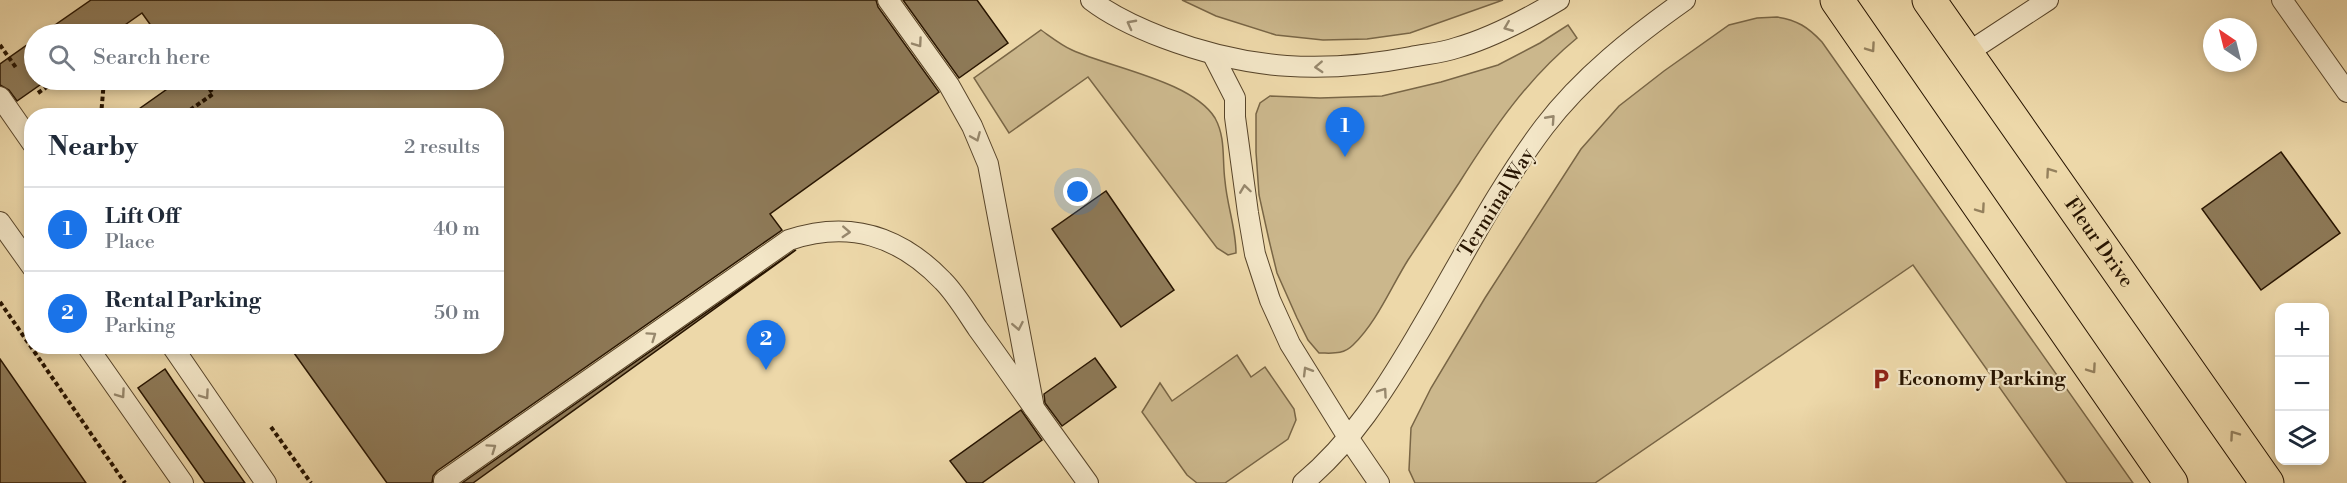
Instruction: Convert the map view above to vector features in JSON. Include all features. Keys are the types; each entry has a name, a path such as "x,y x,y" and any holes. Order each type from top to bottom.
{"main road":[{"path":"1837,0 2171,483"},
{"name":"Fleur Drive","path":"1929,0 2267,483"}],"lane":[{"path":"888,0 948,85 972,126 988,164 1034,408"},
{"path":"1091,0 1136,27 1213,55 1254,63 1305,68 1376,64 1456,48 1526,20 1559,0"},
{"name":"Terminal Way","path":"1303,483 1329,461 1348,439 1388,384 1497,198 1544,127 1584,83 1637,34 1685,0"},
{"path":"1966,53 2048,0"},
{"path":"2282,0 2347,91"},
{"path":"1213,55 1234,98 1255,254 1270,300 1290,344 1348,439 1378,483"},
{"path":"0,98 24,132"},
{"path":"0,222 24,256"},
{"path":"444,481 789,240 814,232 846,231 873,235 914,254 944,282 1088,483"},
{"path":"93,354 183,483"},
{"path":"177,354 266,483"}],"path":[{"path":"36,94 42,90"},
{"path":"102,108 103,90"},
{"path":"193,108 213,94 210,90"},
{"path":"0,302 24,337"},
{"path":"36,354 125,483"}],"shaded area":[{"path":"1182,0 1503,0 1410,33 1367,39 1323,40 1276,35 1216,16"},
{"path":"1777,17 1802,25 1822,42 2133,483 2067,483 1913,265 1595,483 1415,483 1409,470 1411,428 1431,388 1485,298 1581,149 1619,106 1729,25 1757,18"},
{"path":"1568,25 1577,38 1542,70 1498,124 1408,260 1362,336 1353,345 1338,353 1319,353 1308,340 1277,273 1269,240 1259,195 1256,152 1256,114 1260,103 1270,96 1320,98 1382,96 1441,82 1498,65"},
{"path":"1041,30 1072,50 1170,85 1204,105 1215,118 1221,133 1226,190 1235,235 1236,253 1228,255 1217,248 1088,77 1009,133 974,78"},
{"path":"1237,355 1251,377 1265,367 1294,409 1296,420 1288,439 1225,483 1197,483 1187,475 1142,412 1160,383 1172,401"}],"building":[{"path":"91,0 876,0 878,7 939,92 770,214 782,230 437,471 432,483 387,483 295,354 504,354 504,108 140,108 166,90 504,90 504,24 150,24 142,13 126,24 56,24"},
{"path":"903,0 977,0 1008,43 959,78"},
{"path":"24,47 24,90 33,90 17,101 9,90 0,85 0,64"},
{"path":"2281,152 2340,233 2261,290 2202,209"},
{"path":"1106,191 1174,290 1121,327 1052,229"},
{"path":"796,250 473,483 462,483 794,251"},
{"path":"1095,358 1116,387 1062,426 1045,403 1044,394"},
{"path":"0,359 86,483 0,483"},
{"path":"165,369 245,483 205,483 138,388"},
{"path":"1021,410 1042,440 982,483 967,483 950,461"}],"place":[{"name":"Lift Off","path":"1345,157"},
{"name":"Rental Parking","path":"766,370"},
{"name":"Economy Parking","path":"1881,379"}]}
